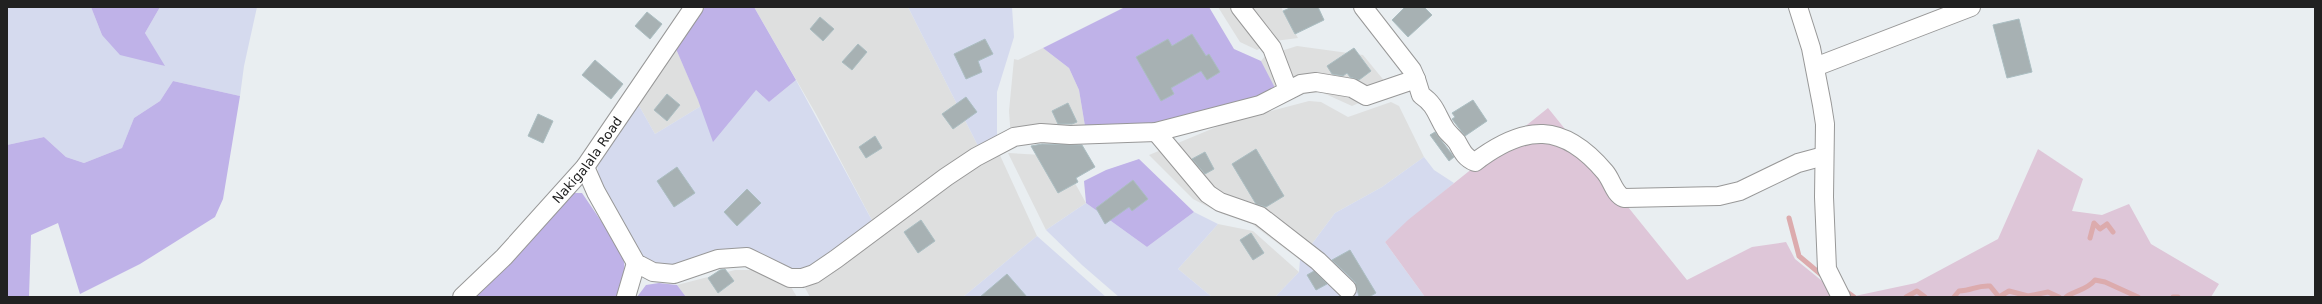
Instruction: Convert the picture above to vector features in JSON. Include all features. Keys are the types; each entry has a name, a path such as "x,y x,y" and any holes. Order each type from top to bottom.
{"street":[{"name":"Nakigalala Road","path":"462,297 504,257 585,167 694,7"},
{"path":"1240,7 1272,48 1288,90"},
{"path":"1363,7 1412,70 1421,95 1432,103 1461,152 1475,162 1494,148 1515,139 1551,133 1567,138 1588,154 1605,172 1618,196 1624,198 1719,196 1740,191 1798,163 1824,156"},
{"path":"1798,7 1815,67 1825,124 1824,232 1827,269 1841,297"},
{"path":"1815,67 1971,7"},
{"path":"585,167 596,192 636,263 653,272 674,274 718,259 747,257 790,278 802,278 814,274 836,259 976,157 1014,137 1041,133 1070,135 1156,132 1260,105 1301,84 1316,82 1352,88 1366,96 1416,79"},
{"path":"1156,132 1208,194 1220,202 1260,216 1318,261 1347,289"},
{"path":"626,297 636,263"}],"shaded area":[{"path":"7,7 91,7 102,35 164,66 145,33 160,7 257,7 244,66 240,96 173,81 160,101 134,118 122,148 84,163 66,157 44,137 7,145"},
{"path":"91,7 160,7 145,33 165,66 120,55 102,35"},
{"path":"705,7 754,7 796,80 769,102 756,90 713,142 698,100 676,49"},
{"path":"754,7 908,7 979,148 875,226 816,114"},
{"path":"908,7 1012,7 1014,37 997,92 997,137 979,148"},
{"path":"1125,7 1209,7 1234,49 1261,61 1274,86 1274,97 1087,138 1079,90 1069,68 1043,48"},
{"path":"1218,7 1281,7 1298,38 1275,41 1257,50 1240,42"},
{"path":"1297,46 1363,55 1391,89 1352,106 1321,92 1274,97 1261,61 1265,56"},
{"path":"1043,48 1069,68 1079,90 1087,138 1011,139 1009,111 1014,59 1018,60"},
{"path":"676,49 701,106 655,134 638,104"},
{"path":"796,80 875,226 809,275 756,260 669,276 639,260 602,195 597,165 638,104 655,134 701,106 756,90 769,102"},
{"path":"173,81 240,96 223,199 215,217 140,264 80,294 58,223 31,235 29,297 7,297 7,145 44,137 66,157 84,163 122,148 134,118 160,101"},
{"path":"1309,101 1321,102 1348,117 1391,102 1399,106 1424,157 1382,187 1335,213 1300,260 1252,224 1220,213 1193,199 1149,155 1226,123"},
{"path":"1548,108 1687,280 1752,247 1786,242 1795,259 1827,285 1833,297 1425,297 1385,242 1408,220"},
{"path":"2038,149 2083,179 2072,211 2102,215 2129,204 2151,244 2219,284 2211,297 1850,297 1916,283 1998,239"},
{"path":"998,151 1037,236 963,297 810,297 805,288"},
{"path":"1008,153 1060,156 1086,203 1046,230"},
{"path":"1424,157 1434,170 1454,183 1385,242 1425,297 1275,297 1299,272 1300,260 1335,213 1382,187"},
{"path":"1139,159 1194,212 1147,247 1086,203 1084,181 1106,170"},
{"path":"573,193 582,193 623,253 626,280 622,297 467,297"},
{"path":"1086,203 1147,247 1194,212 1218,224 1178,269 1212,297 1119,297 1082,265 1046,230"},
{"path":"1218,224 1253,231 1299,272 1275,297 1212,297 1178,269"},
{"path":"1037,236 1106,297 963,297"},
{"path":"735,270 759,270 788,282 797,297 686,297 677,285"},
{"path":"659,283 677,285 686,297 637,297 646,285"}],"building":[{"path":"1292,7 1318,7 1324,20 1295,34 1283,11"},
{"path":"1405,7 1424,7 1432,15 1408,37 1392,20"},
{"path":"647,12 662,24 650,39 635,26"},
{"path":"820,17 834,29 823,41 810,29"},
{"path":"2019,19 2032,72 2007,78 1993,25"},
{"path":"1192,34 1206,56 1209,54 1220,72 1207,80 1201,71 1171,88 1174,94 1161,101 1136,57 1168,39 1172,46"},
{"path":"985,39 993,54 978,61 982,72 966,79 954,54"},
{"path":"858,44 867,52 852,70 842,62"},
{"path":"1354,48 1371,71 1359,80 1350,77 1347,73 1343,76 1332,74 1327,66"},
{"path":"595,60 623,84 611,99 582,75"},
{"path":"667,94 680,105 667,121 654,110"},
{"path":"966,97 977,112 953,129 942,114"},
{"path":"1473,100 1487,121 1465,136 1452,119 1455,117 1452,113"},
{"path":"1068,103 1077,122 1072,124 1058,124 1052,111"},
{"path":"538,114 553,121 543,143 528,136"},
{"path":"1435,132 1454,157 1449,161 1430,135"},
{"path":"875,136 882,148 866,158 859,147"},
{"path":"1042,144 1082,145 1095,167 1076,178 1078,182 1058,193 1031,146"},
{"path":"1256,149 1284,196 1266,207 1256,204 1232,164"},
{"path":"1205,152 1214,169 1205,174 1192,159"},
{"path":"677,167 695,193 674,207 657,181"},
{"path":"1133,180 1148,199 1132,211 1129,207 1105,224 1096,208"},
{"path":"747,189 761,203 737,226 724,212"},
{"path":"921,220 935,241 918,253 904,232"},
{"path":"1251,233 1264,253 1253,260 1240,240"},
{"path":"1350,250 1376,293 1369,297 1359,297 1355,282 1332,260"},
{"path":"725,269 734,281 718,293 708,278 720,270"},
{"path":"1314,271 1327,284 1316,290 1307,275"},
{"path":"1007,274 1027,297 980,297"}],"waterway":[{"path":"1789,218 1799,256 1824,277"},
{"path":"2090,238 2094,223 2100,229 2107,224 2113,232"},
{"path":"2066,297 2085,288 2095,280 2105,282 2138,297"},
{"path":"1954,297 1959,291 1985,286 1990,286 1999,297 2009,291 2028,296 2048,292 2059,297"},
{"path":"1843,289 1854,297"},
{"path":"1906,297 1917,291 1925,297"},
{"path":"2173,297 2178,297"}]}
